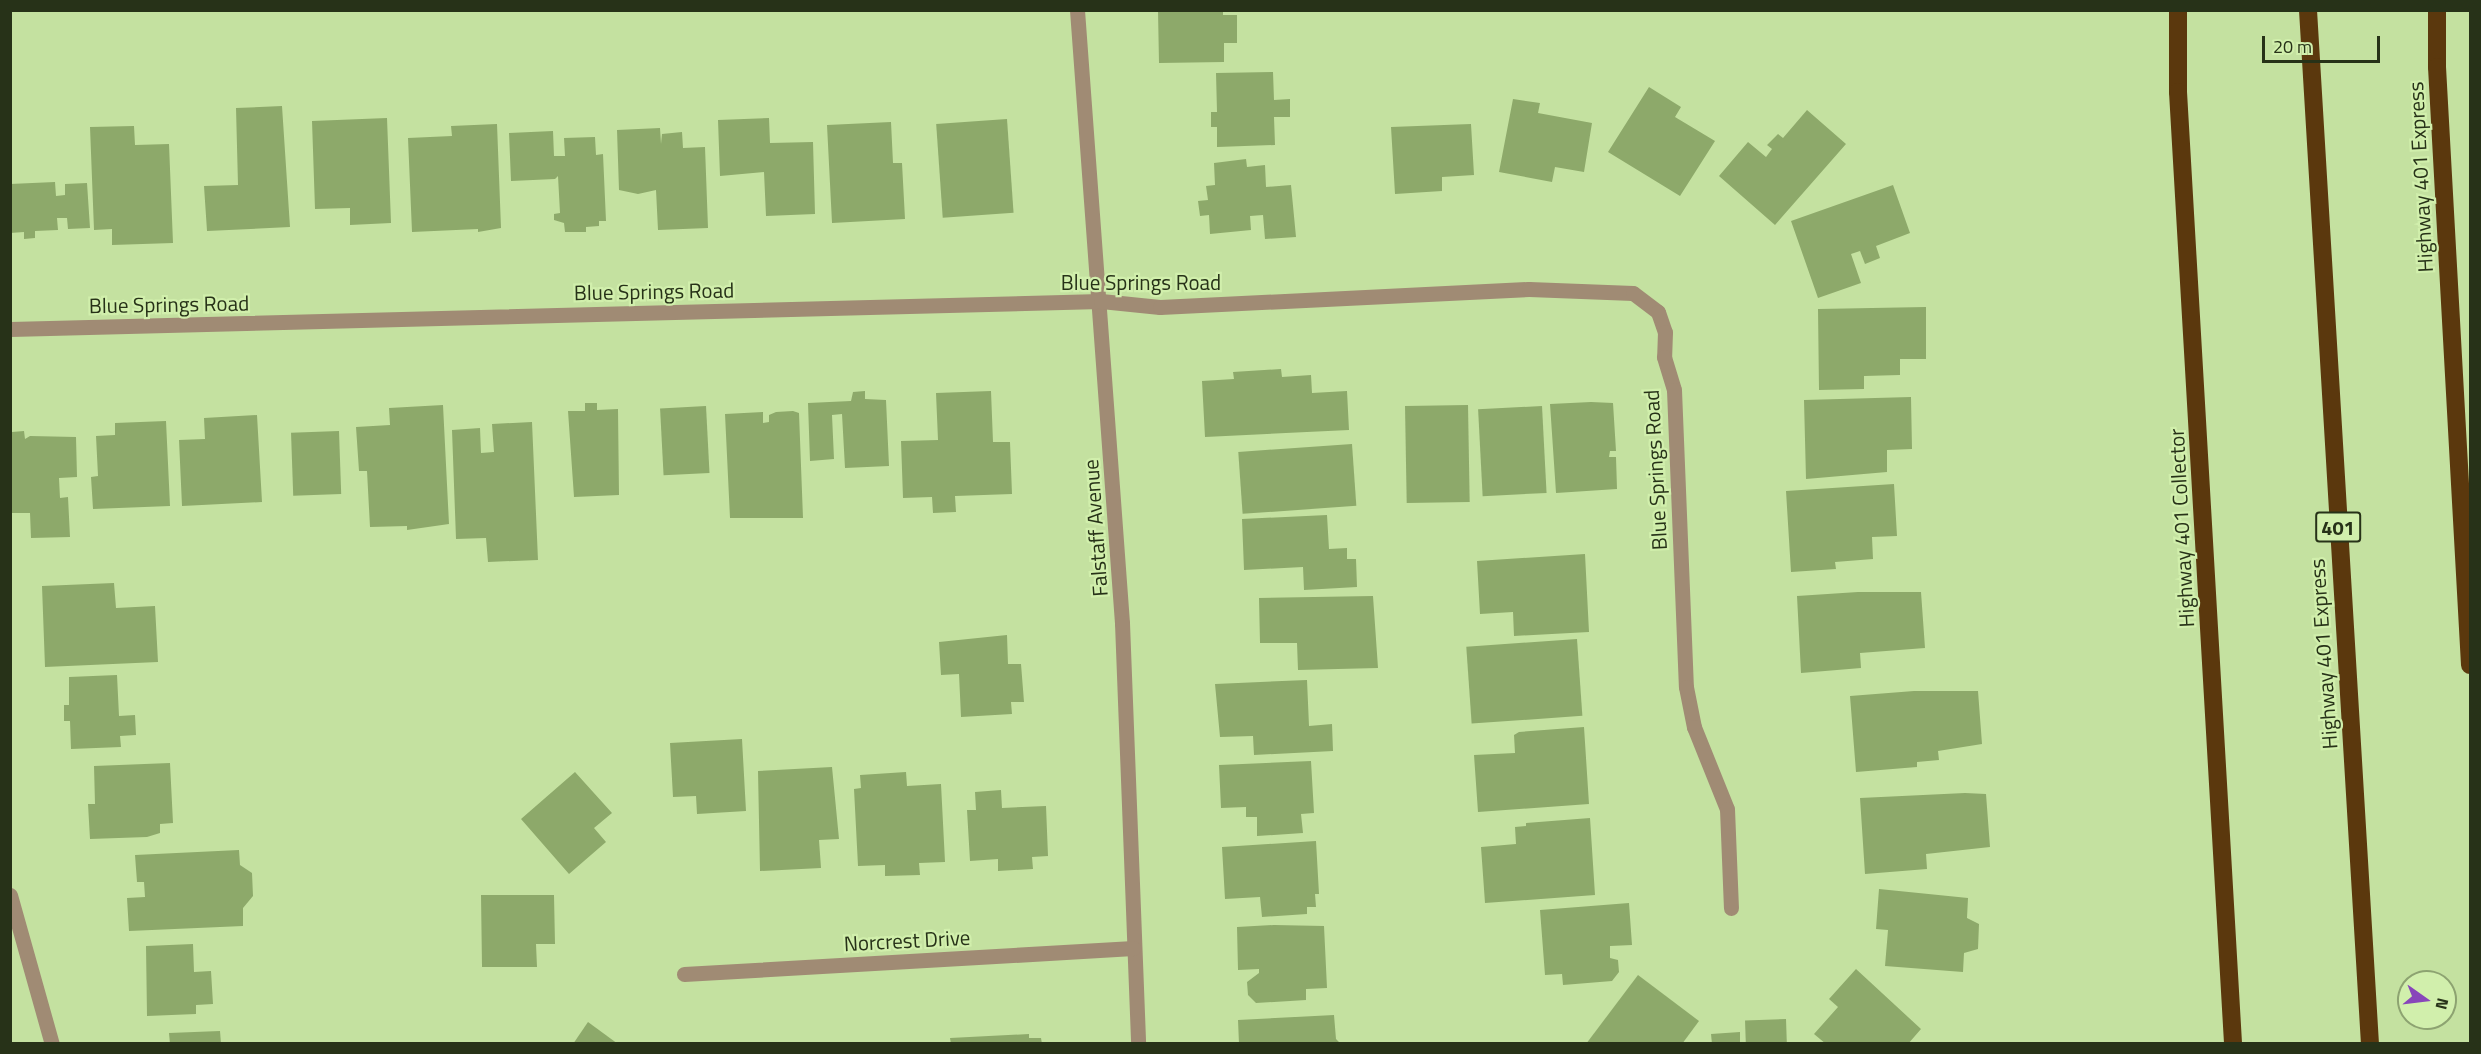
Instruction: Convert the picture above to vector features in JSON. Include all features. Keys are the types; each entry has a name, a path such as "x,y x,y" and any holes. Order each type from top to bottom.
{"highway":[{"name":"Highway 401 Collector","path":"2178,10 2179,104 2233,1044"},
{"name":"Highway 401 Express","path":"2308,10 2370,1044"},
{"name":"Highway 401 Express","path":"2437,10 2437,79 2470,665"}],"street":[{"name":"Falstaff Avenue","path":"1077,10 1101,301 1122,623 1138,1044"},
{"name":"Blue Springs Road","path":"10,329 1101,301 1160,307 1529,290 1633,293 1658,312 1674,390 1686,687 1694,727 1727,809 1731,908"},
{"path":"10,895 52,1044"},
{"name":"Norcrest Drive","path":"684,974 1133,948"}],"building":[{"path":"1223,10 1223,15 1237,15 1237,43 1224,43 1224,62 1159,63 1158,11"},
{"path":"1273,72 1274,100 1290,99 1290,117 1274,117 1275,145 1217,147 1217,127 1211,127 1211,112 1217,112 1216,73"},
{"path":"1649,87 1681,107 1675,117 1715,141 1680,196 1608,152"},
{"path":"1513,99 1540,103 1538,113 1592,123 1584,172 1555,167 1552,182 1499,172"},
{"path":"282,106 290,227 207,231 204,186 238,185 236,108"},
{"path":"1807,110 1846,144 1775,225 1719,176 1748,142 1766,157 1772,149 1767,145 1778,134 1783,138"},
{"path":"387,118 391,223 350,225 350,208 315,209 312,121"},
{"path":"769,118 770,143 813,142 815,214 766,216 764,172 720,176 718,120"},
{"path":"1007,119 1014,213 943,218 936,124"},
{"path":"891,122 893,163 902,163 905,219 832,223 827,125"},
{"path":"497,124 501,228 478,232 478,229 412,232 408,138 452,136 451,126"},
{"path":"1471,124 1474,175 1442,177 1442,191 1395,194 1391,127"},
{"path":"134,126 135,145 169,144 173,243 112,245 112,229 94,230 90,127"},
{"path":"660,128 661,144 662,134 682,132 683,148 705,147 708,228 658,230 656,190 638,194 619,190 617,130"},
{"path":"553,131 554,156 565,156 564,138 595,137 596,155 603,154 606,221 599,221 599,226 586,227 586,232 565,232 564,223 554,220 554,214 560,213 558,176 555,179 511,181 509,133"},
{"path":"1246,159 1247,167 1265,165 1266,187 1291,185 1296,237 1265,239 1263,215 1250,216 1251,230 1210,234 1209,215 1200,216 1198,201 1208,200 1206,186 1215,185 1214,163"},
{"path":"55,182 56,196 65,195 65,184 87,183 90,228 68,229 67,218 57,218 58,230 35,231 35,238 24,239 24,232 10,233 10,184"},
{"path":"1893,185 1910,233 1876,246 1880,258 1865,264 1860,251 1851,254 1861,283 1818,298 1791,221"},
{"path":"1926,307 1926,359 1900,359 1900,375 1864,376 1864,389 1819,390 1818,309"},
{"path":"1281,369 1282,377 1311,375 1312,393 1347,391 1349,430 1205,437 1202,381 1234,379 1233,372"},
{"path":"865,391 865,399 886,400 889,466 845,468 842,414 832,415 834,459 810,461 808,403 851,401 853,392"},
{"path":"991,391 993,442 1010,442 1012,494 955,496 956,512 933,513 932,497 903,498 901,441 938,440 936,393"},
{"path":"1911,397 1912,449 1887,450 1887,472 1806,479 1804,400"},
{"path":"585,403 597,403 597,410 618,409 619,495 574,497 568,411 585,411"},
{"path":"1613,403 1616,451 1610,451 1609,457 1616,457 1617,489 1556,493 1550,404"},
{"path":"443,405 449,524 407,530 407,526 370,527 367,471 359,471 356,427 390,425 389,408"},
{"path":"1468,405 1470,502 1407,503 1405,406"},
{"path":"706,406 710,473 664,475 660,408"},
{"path":"1542,406 1547,493 1483,496 1478,409"},
{"path":"763,412 763,423 769,422 769,415 776,412 799,413 803,518 730,518 725,414"},
{"path":"257,415 262,502 182,506 179,440 205,439 204,418"},
{"path":"166,421 170,506 93,509 91,477 98,476 96,436 115,435 115,423"},
{"path":"532,422 538,560 488,562 486,538 456,539 452,430 480,428 481,453 494,452 492,424"},
{"path":"24,431 25,439 30,436 76,437 77,477 59,478 60,498 68,497 70,537 31,538 30,513 10,513 10,440 12,432"},
{"path":"339,431 341,494 293,496 291,433"},
{"path":"1352,444 1356,506 1243,514 1238,452"},
{"path":"1894,484 1897,536 1872,537 1873,559 1835,562 1836,569 1791,572 1786,491"},
{"path":"1327,515 1329,549 1347,548 1347,559 1356,559 1357,587 1304,590 1303,567 1244,570 1242,519"},
{"path":"1585,554 1589,632 1514,636 1513,612 1480,614 1477,561"},
{"path":"114,583 116,608 155,606 158,662 45,667 42,586"},
{"path":"1858,592 1921,592 1925,648 1860,653 1861,668 1801,673 1797,596"},
{"path":"1373,596 1378,668 1298,670 1297,643 1260,643 1259,598"},
{"path":"1007,635 1008,664 1021,664 1024,702 1011,702 1012,714 961,717 959,674 941,675 939,642"},
{"path":"1577,639 1582,716 1472,724 1466,647"},
{"path":"117,675 119,716 135,715 136,735 120,736 121,747 71,749 70,721 64,721 64,705 69,705 69,677"},
{"path":"1307,680 1309,726 1332,724 1333,751 1254,755 1253,736 1220,737 1215,684"},
{"path":"1914,691 1978,691 1982,744 1938,751 1939,760 1917,762 1917,767 1856,772 1850,696"},
{"path":"1584,727 1589,804 1478,812 1474,755 1515,753 1514,735 1519,732"},
{"path":"742,739 746,811 697,814 696,796 673,797 670,743"},
{"path":"1311,761 1314,813 1301,814 1303,833 1257,836 1257,817 1246,817 1246,807 1221,808 1219,765"},
{"path":"170,763 173,823 160,824 160,833 147,837 90,839 88,804 95,804 94,766"},
{"path":"832,767 839,839 819,840 821,868 760,871 758,771"},
{"path":"575,772 612,813 594,828 606,842 569,874 521,819"},
{"path":"906,772 907,786 941,784 945,862 919,863 920,875 885,876 885,865 858,866 854,789 861,788 860,775"},
{"path":"1001,790 1002,808 1046,806 1048,856 1032,857 1033,869 998,871 998,859 970,861 967,810 976,810 975,792"},
{"path":"1986,794 1990,847 1926,854 1927,869 1865,874 1860,798"},
{"path":"1590,818 1595,895 1485,903 1481,847 1516,844 1515,827 1526,826 1526,823"},
{"path":"1316,841 1319,894 1315,894 1316,907 1307,907 1307,914 1262,917 1260,897 1225,899 1222,847"},
{"path":"239,850 240,865 252,873 253,896 243,908 243,926 129,931 127,898 145,897 144,882 137,882 135,855"},
{"path":"1879,889 1968,898 1967,918 1979,924 1978,949 1964,953 1963,972 1885,966 1888,930 1876,929"},
{"path":"481,895 554,895 555,944 536,944 537,967 482,967"},
{"path":"1629,903 1632,945 1610,946 1610,958 1618,960 1619,972 1612,981 1563,985 1562,974 1545,975 1540,910"},
{"path":"1324,926 1327,988 1306,989 1306,1000 1256,1003 1248,995 1247,982 1259,973 1259,969 1238,970 1237,927"},
{"path":"193,944 194,972 211,971 213,1004 196,1005 196,1014 147,1016 146,946"},
{"path":"1856,969 1921,1029 1908,1044 1826,1044 1814,1034 1838,1007 1829,999"},
{"path":"1638,975 1699,1021 1682,1044 1586,1044"},
{"path":"1334,1015 1336,1039 1341,1044 1239,1044 1238,1020"},
{"path":"1786,1019 1787,1044 1746,1044 1745,1020"},
{"path":"588,1022 618,1044 573,1044"},
{"path":"220,1031 221,1044 170,1044 169,1033"},
{"path":"1740,1032 1740,1044 1712,1044 1711,1034"},
{"path":"1029,1034 1029,1038 1041,1038 1042,1044 951,1044 950,1038"}]}
